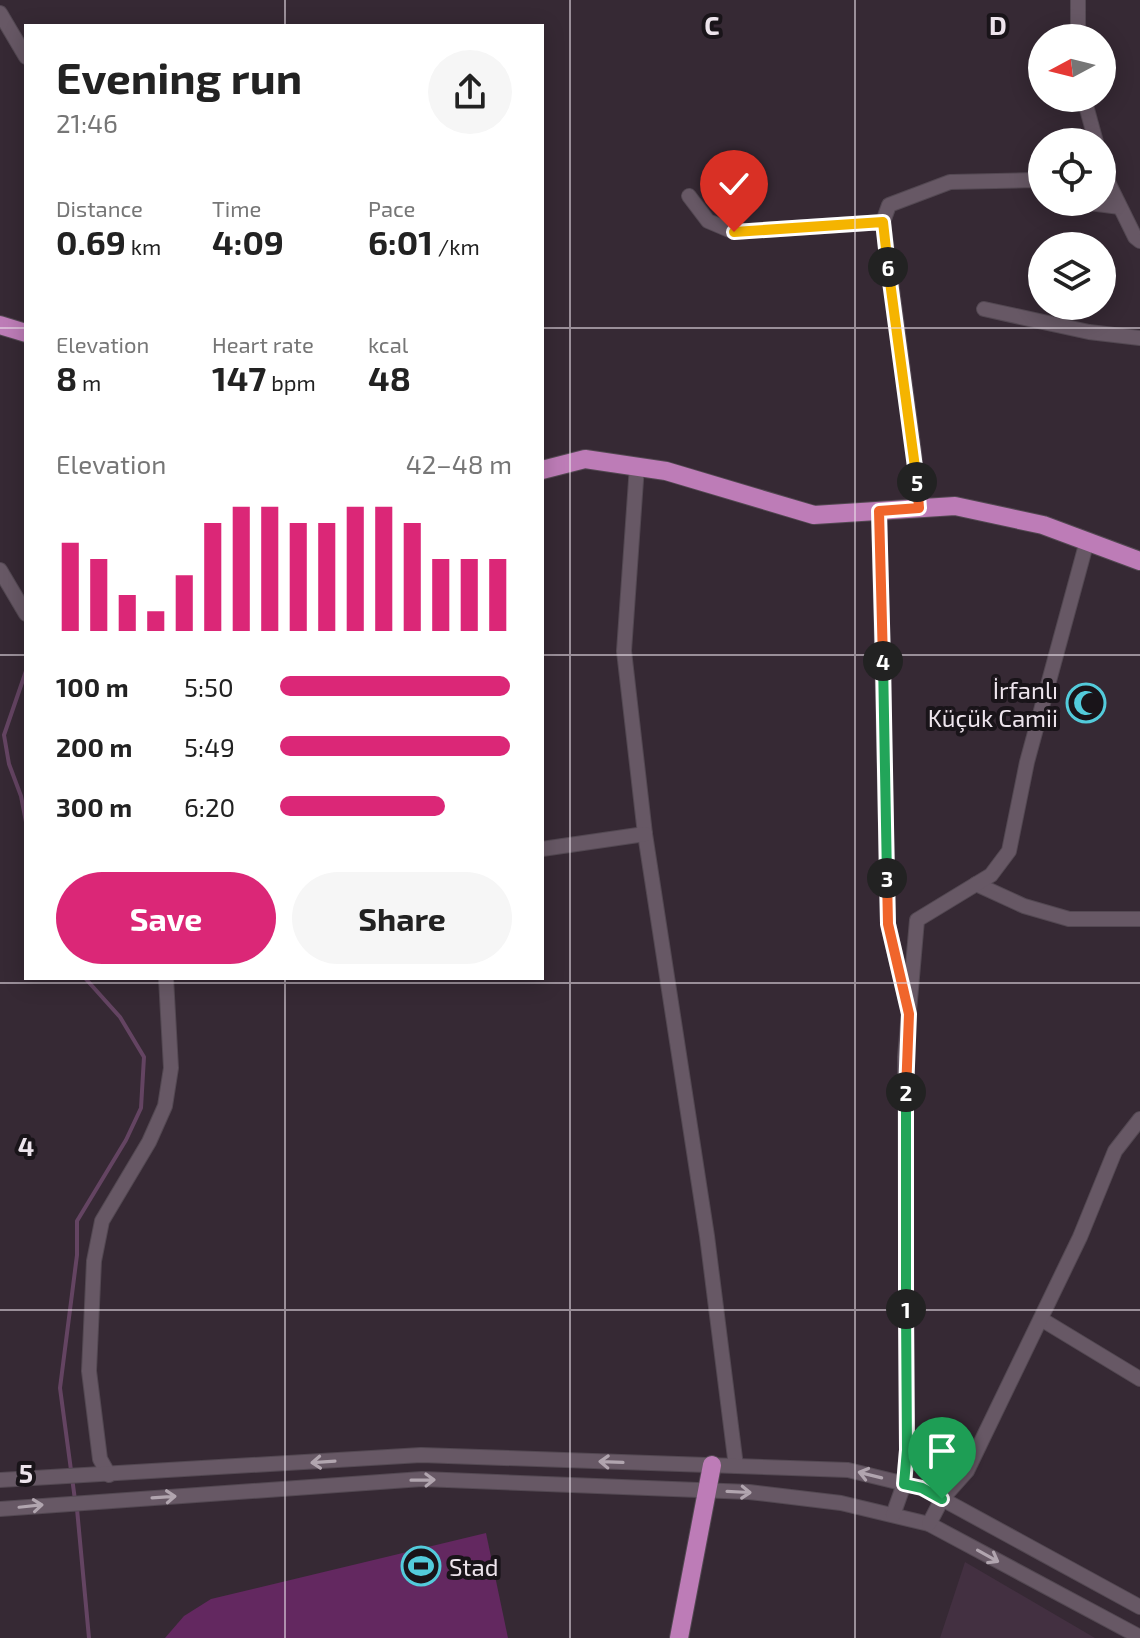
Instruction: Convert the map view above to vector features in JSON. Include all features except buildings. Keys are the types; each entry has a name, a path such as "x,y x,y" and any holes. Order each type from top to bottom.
{"main road":[{"path":"0,325 24,332"},
{"path":"544,469 585,459 637,466 666,471 814,515 955,506 1043,525 1140,561"},
{"path":"679,1638 712,1465"}],"street":[{"path":"1078,0 1078,24"},
{"path":"0,13 24,54"},
{"path":"919,508 883,222 889,205 950,182 1028,180"},
{"path":"689,196 708,221 734,232 883,222"},
{"path":"1116,199 1140,241"},
{"path":"1116,206 1120,207"},
{"path":"984,309 1089,332 1140,338"},
{"path":"637,466 624,651 645,834 707,1236 736,1466"},
{"path":"879,511 888,924 909,1014"},
{"path":"893,1515 904,1484 907,1450 905,1057 917,920 991,875 1009,851 1027,762 1087,541"},
{"path":"0,570 24,611"},
{"path":"544,849 645,834"},
{"path":"976,884 1024,906 1069,919 1140,919"},
{"path":"109,1475 100,1459 89,1371 94,1261 102,1221 149,1142 165,1106 171,1068 166,980"},
{"path":"929,1524 942,1499 967,1471 1080,1237 1115,1151 1140,1119"},
{"path":"1041,1319 1140,1379"},
{"path":"0,1480 62,1479 421,1455 848,1470 922,1488 1140,1607"},
{"path":"0,1509 63,1502 86,1503 422,1479 749,1492 841,1503 929,1524 1140,1637"}],"shaded area":[{"name":"Stad","path":"486,1533 508,1638 165,1638 184,1616 211,1599"},
{"path":"965,1562 1095,1638 940,1638"}],"waterway":[{"path":"24,677 4,735 9,764 24,812"},
{"path":"75,1500 60,1388 77,1255 77,1221 126,1140 141,1108 144,1057 120,1017 87,980"},
{"path":"77,1509 89,1638"}],"place":[{"name":"İrfanlı Küçük Camii","path":"1086,703"},
{"name":"Stad","path":"421,1566"}],"route":[{"path":"734,232 883,222 919,508 879,511 888,924 909,1014 905,1057 907,1450 904,1484 922,1488 942,1499"}]}
